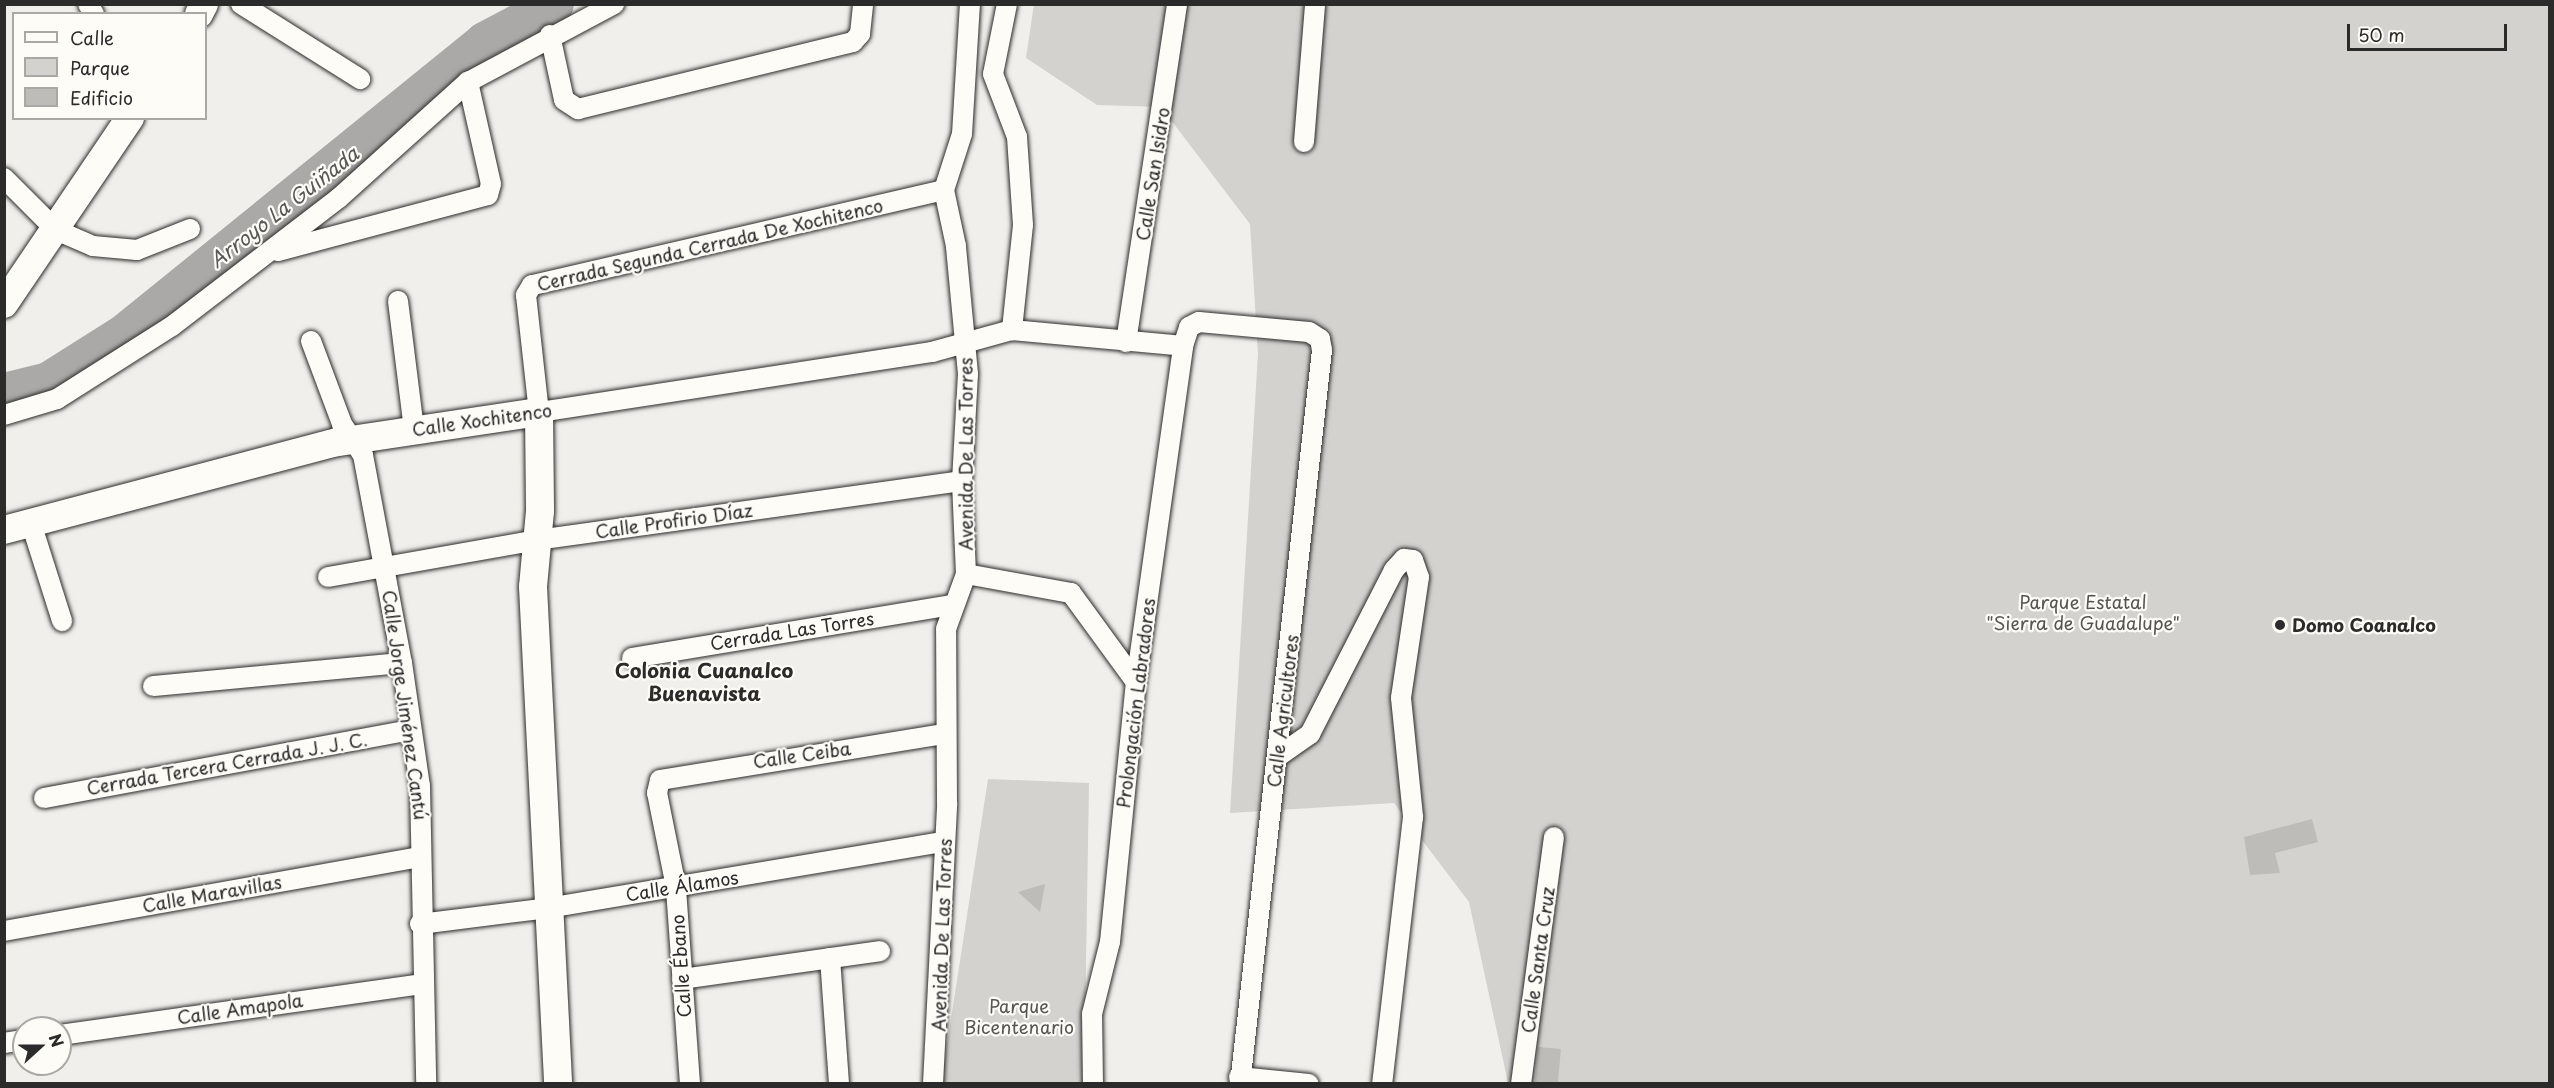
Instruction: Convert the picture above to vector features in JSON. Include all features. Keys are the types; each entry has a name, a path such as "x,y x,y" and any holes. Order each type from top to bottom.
{"street":[{"path":"241,4 360,79"},
{"path":"4,415 47,404 111,366 272,252 468,82 550,35 614,4"},
{"path":"550,35 564,100 578,109 853,42 861,34 862,4"},
{"name":"Avenida De Las Torres","path":"933,1083 944,842 946,629 952,605 966,574 962,481 966,339 944,190 962,134 968,74 970,4"},
{"path":"1007,4 993,74 1017,137 1023,225 1012,330"},
{"name":"Calle San Isidro","path":"1126,342 1177,4"},
{"path":"1305,142 1315,4"},
{"path":"968,74 993,74"},
{"path":"272,252 488,195 491,184 468,82"},
{"path":"4,304 129,120"},
{"path":"4,178 56,230 93,246 137,250 190,229"},
{"name":"Cerrada Segunda Cerrada De Xochitenco","path":"539,412 526,295 532,285 944,190"},
{"path":"398,301 414,429"},
{"name":"Prolongación Labradores","path":"1093,1083 1092,1014 1110,942 1136,682 1183,346 1192,324 1309,332 1320,339"},
{"name":"Calle Xochitenco","path":"18,527 354,439 932,352 966,339 1012,330 1183,346"},
{"name":"Calle Agricultores","path":"1239,1080 1280,755 1320,339"},
{"name":"Calle Jorge Jiménez Cantú","path":"311,341 342,424 363,455 386,565 402,663 420,786 421,984 426,1083"},
{"path":"539,412 537,540 533,587 558,1083"},
{"name":"Calle Profirio Díaz","path":"328,577 537,540 962,481"},
{"path":"18,527 62,621"},
{"path":"1280,755 1310,734 1394,570 1413,560 1419,578 1401,698 1413,817 1382,1083"},
{"path":"966,574 1071,593 1136,682"},
{"name":"Cerrada Las Torres","path":"632,658 952,605"},
{"path":"153,686 402,663"},
{"name":"Cerrada Tercera Cerrada J. J. C.","path":"44,798 411,730"},
{"name":"Calle Ceiba","path":"660,780 945,734"},
{"name":"Calle Ébano","path":"660,780 657,792 676,887 690,1083"},
{"name":"Calle Santa Cruz","path":"1521,1083 1554,837"},
{"name":"Calle Álamos","path":"420,924 548,908 944,842"},
{"name":"Calle Maravillas","path":"4,931 420,857"},
{"path":"682,979 880,951"},
{"path":"830,958 839,1083"},
{"name":"Calle Amapola","path":"72,1033 421,984"},
{"path":"1239,1080 1309,1083"}],"green space":[{"name":"Parque Estatal \"Sierra de Guadalupe\"","path":"1034,4 2549,5 2549,1083 1508,1083 1469,902 1394,803 1230,813 1258,354 1250,224 1161,107 1097,105 1026,58"},
{"name":"Parque Bicentenario","path":"988,779 1089,783 1084,1083 941,1084"}],"building":[{"path":"2312,819 2318,842 2275,853 2280,873 2250,875 2244,837"},
{"path":"1045,884 1040,912 1018,892"},
{"path":"1538,1047 1561,1049 1558,1084 1535,1083"}],"waterway":[{"name":"Arroyo La Guiñada","path":"4,392 48,381 124,333 484,41 554,4"}],"place":[{"name":"Domo Coanalco","path":"2280,625"}],"district":[{"name":"Colonia Cuanalco Buenavista","path":"704,682"}]}
